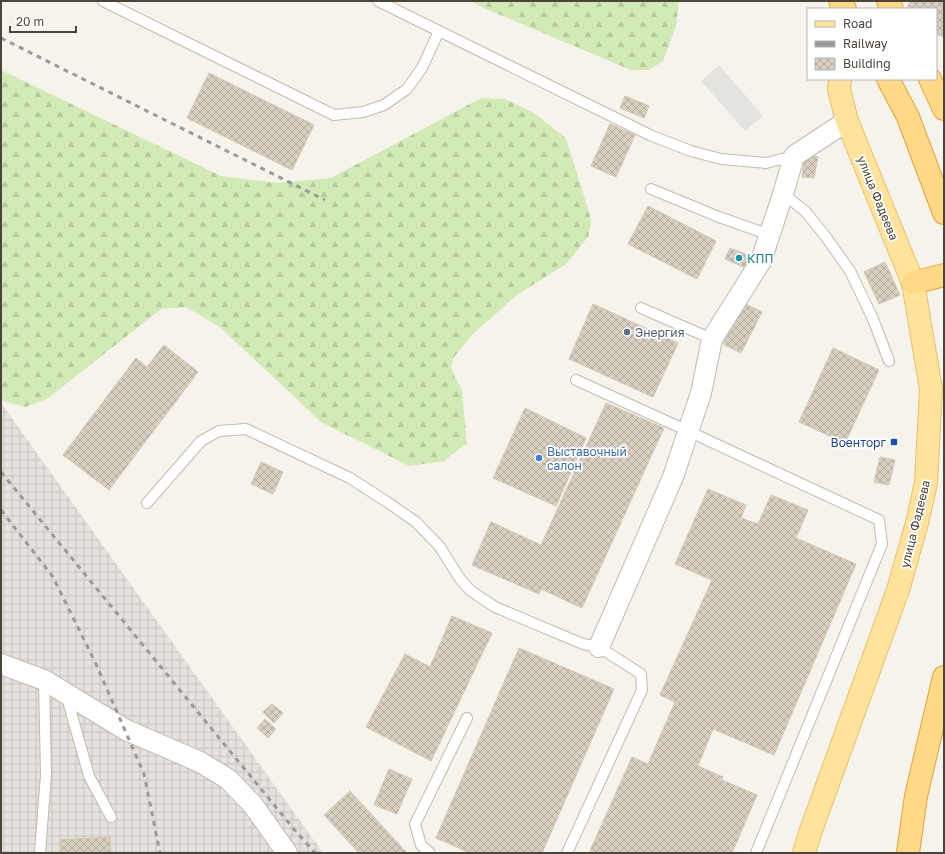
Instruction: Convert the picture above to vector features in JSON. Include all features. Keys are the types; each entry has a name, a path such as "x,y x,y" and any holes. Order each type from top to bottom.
{"highway":[{"path":"889,80 908,117 944,214"},
{"path":"931,80 944,109"},
{"path":"913,284 944,275"},
{"path":"908,853 916,796 944,677"}],"main road":[{"name":"улица Фадеева","path":"804,853 898,590 917,523 926,483 931,389 913,284 847,121 839,89 840,80"}],"street":[{"path":"599,647 673,477 701,392 712,338 761,261 794,156 847,121"},
{"path":"1,664 44,680 126,730 200,762 228,779 253,804 287,853"}],"lane":[{"path":"103,1 334,115 363,112 384,105 407,89 422,68 439,31"},
{"path":"378,1 652,136 690,151 721,159 766,163 794,156"},
{"path":"651,189 719,217 770,235"},
{"path":"783,194 805,211 850,271 874,319 889,361"},
{"path":"641,308 712,338"},
{"path":"576,380 879,520 882,544 756,853"},
{"path":"146,503 201,441 219,431 246,429 350,478 416,522 440,547 460,579 471,591 494,606 583,644 599,647 640,674 642,690 567,853"},
{"path":"40,853 46,776 44,680"},
{"path":"66,694 88,776 111,817"},
{"path":"430,853 421,845 415,824 467,718"}],"shaded area":[{"path":"719,65 763,116 745,131 701,81"},
{"path":"1,403 323,853 1,853"}],"green space":[{"path":"471,1 679,1 676,26 663,61 649,70 631,70 486,9"},
{"path":"1,70 221,176 277,183 331,178 481,98 505,99 534,113 566,138 589,212 591,223 588,237 566,264 517,295 473,334 454,357 451,368 462,391 467,443 444,461 409,466 321,422 221,328 186,307 161,309 47,399 25,407 1,400"}],"building":[{"path":"910,1 944,1 944,37 937,34 937,8 907,8"},
{"path":"209,73 314,125 292,170 187,118"},
{"path":"625,96 649,106 644,118 620,108"},
{"path":"610,124 635,135 616,177 591,166"},
{"path":"805,155 818,157 814,178 802,177"},
{"path":"648,206 716,241 697,279 628,244"},
{"name":"КПП","path":"730,248 753,257 748,269 725,259"},
{"path":"885,262 900,295 879,304 864,272"},
{"path":"744,303 762,312 741,353 723,344"},
{"path":"593,304 678,343 653,397 569,359"},
{"path":"164,345 198,372 109,490 63,455 136,358 147,367"},
{"path":"833,348 879,370 845,443 799,422"},
{"path":"606,403 664,428 582,608 541,589 539,594 472,565 491,522 541,545"},
{"name":"Выставочный салон","path":"525,408 586,438 556,506 493,478"},
{"path":"880,457 895,460 889,485 874,482"},
{"path":"261,462 283,472 273,494 251,484"},
{"path":"708,489 746,505 741,518 758,524 771,495 808,510 796,538 856,564 774,755 713,729 698,766 723,777 722,780 757,795 732,853 589,853 632,757 648,764 675,702 660,695 712,580 675,564"},
{"path":"452,616 492,633 431,761 366,727 405,654 430,667"},
{"path":"519,648 614,689 542,853 470,853 436,838"},
{"path":"272,704 283,713 274,723 263,712"},
{"path":"265,719 276,729 268,738 257,728"},
{"path":"389,769 412,779 397,814 374,805"},
{"path":"350,791 407,853 359,853 324,815"},
{"path":"110,837 111,853 61,853 60,840"}],"railway":[{"path":"1,38 325,200"},
{"path":"1,472 315,853"},
{"path":"1,510 53,577 96,664 144,774 160,853"}],"place":[{"name":"КПП","path":"739,258"},
{"name":"Энергия","path":"627,332"},
{"name":"Военторг","path":"894,442"},
{"name":"Выставочный салон","path":"539,458"}]}
